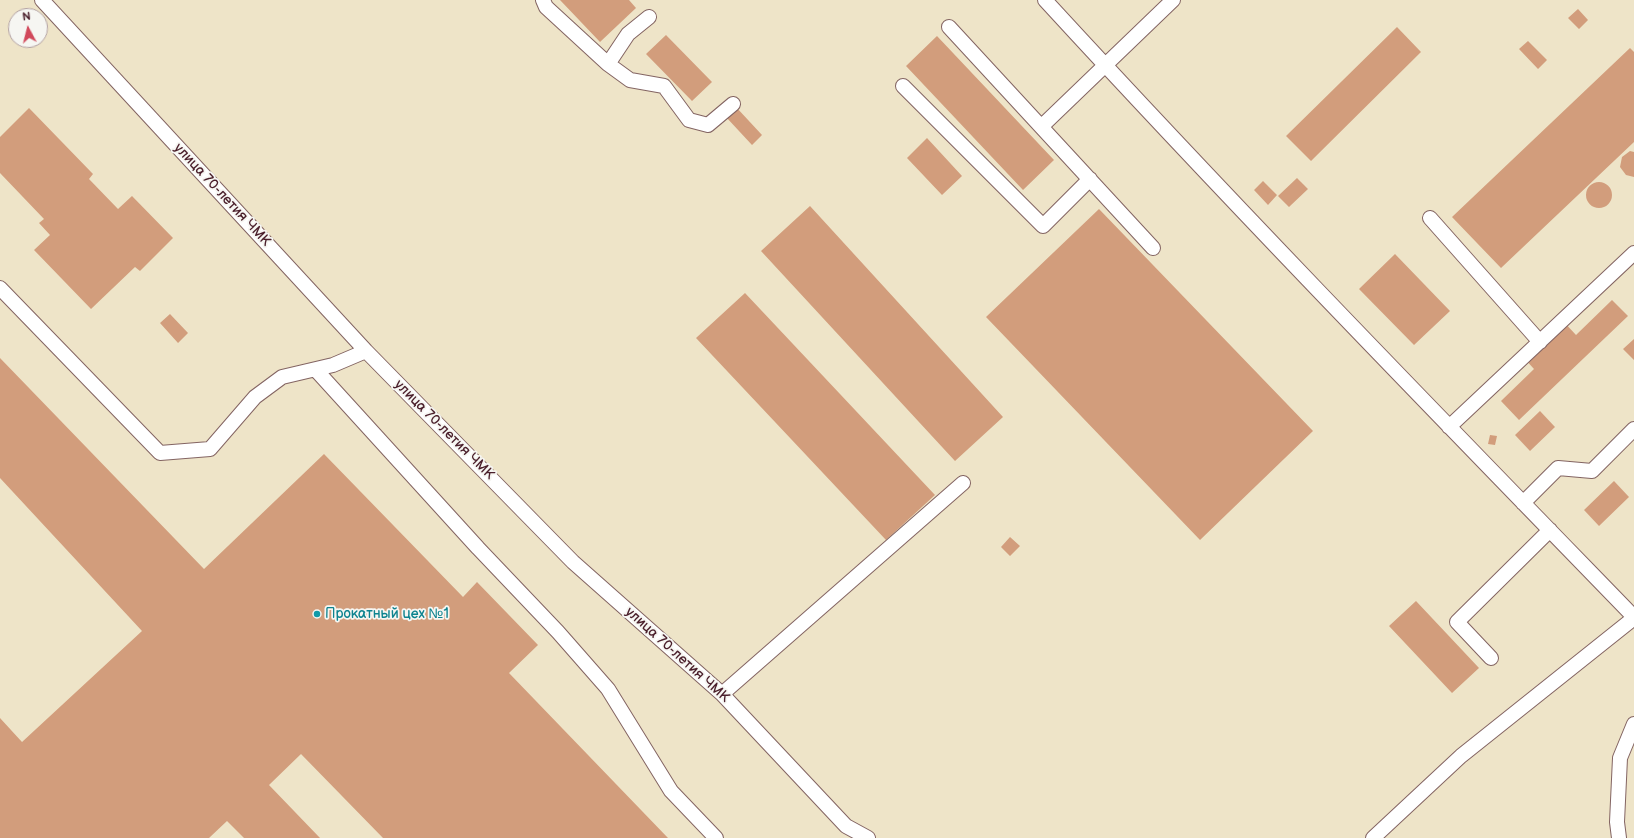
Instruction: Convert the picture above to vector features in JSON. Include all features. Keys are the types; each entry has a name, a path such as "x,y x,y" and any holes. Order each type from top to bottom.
{"street":[{"name":"улица 70-летия ЧМК","path":"42,0 366,351 573,562 722,694 846,826 868,838"},
{"path":"543,0 546,8 608,64 630,80 664,86 688,120 708,125 733,104"},
{"path":"1045,0 1105,66 1449,427 1634,617 1461,756 1373,838"},
{"path":"1042,126 1173,0"},
{"path":"608,64 628,34 649,17"},
{"path":"949,27 1153,248"},
{"path":"902,86 1043,226 1090,179"},
{"path":"1430,218 1540,342"},
{"path":"1449,427 1634,253"},
{"path":"0,288 160,453 210,449 255,397 282,377 333,365 366,351"},
{"path":"316,370 608,688 671,791 716,838"},
{"path":"1523,503 1558,468 1592,471 1634,429"},
{"path":"722,694 963,482"},
{"path":"1491,658 1457,622 1550,530"},
{"path":"1619,838 1617,822 1620,758 1634,724"}],"building":[{"path":"560,0 629,0 636,8 600,42"},
{"path":"1578,9 1588,20 1579,29 1568,18"},
{"path":"1397,27 1421,52 1311,161 1286,136"},
{"path":"666,35 712,82 692,101 646,54"},
{"path":"937,36 1054,160 1023,190 906,66"},
{"path":"1528,41 1547,60 1538,69 1519,49"},
{"path":"1630,48 1634,52 1634,142 1501,268 1452,217"},
{"path":"736,107 762,135 752,145 726,117"},
{"path":"29,108 93,174 89,179 118,209 132,196 173,238 140,271 135,267 91,309 34,250 50,235 39,223 44,219 0,173 0,137"},
{"path":"927,138 962,176 942,195 907,158"},
{"path":"1630,151 1634,152 1634,177 1626,175 1620,167 1622,157"},
{"path":"1297,178 1308,189 1289,207 1278,196"},
{"path":"1263,181 1277,195 1268,205 1254,190"},
{"path":"1599,182 1608,186 1612,195 1608,204 1599,208 1590,204 1586,195 1590,186"},
{"path":"810,206 1003,417 955,461 761,251"},
{"path":"1099,209 1313,431 1200,540 986,317"},
{"path":"1395,254 1450,311 1414,345 1359,289"},
{"path":"745,293 935,495 886,540 696,338"},
{"path":"1612,300 1628,316 1519,420 1501,401 1534,369 1524,358 1563,321 1576,335"},
{"path":"170,314 188,333 178,343 160,323"},
{"path":"1634,339 1634,360 1623,349"},
{"name":"Прокатный цех №1","path":"0,358 204,569 324,454 463,597 477,582 538,645 509,673 668,838 383,838 301,754 269,785 320,838 244,838 227,821 209,838 0,838 0,718 22,742 142,631 0,478"},
{"path":"1540,411 1555,427 1530,451 1515,435"},
{"path":"1490,435 1497,436 1495,445 1488,444"},
{"path":"1614,481 1629,497 1599,526 1584,510"},
{"path":"1010,537 1020,546 1010,556 1001,547"},
{"path":"1416,601 1479,668 1452,693 1389,626"}],"place":[{"name":"Прокатный цех №1","path":"317,614"}]}
